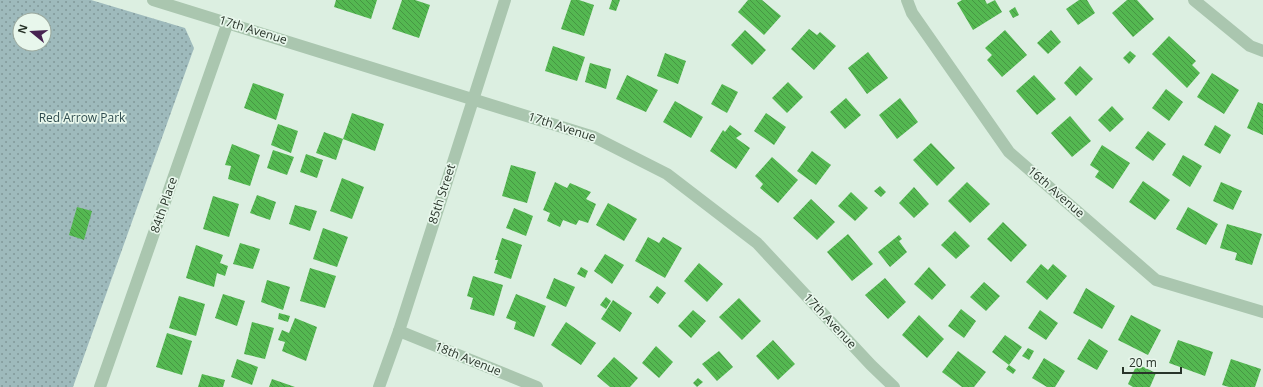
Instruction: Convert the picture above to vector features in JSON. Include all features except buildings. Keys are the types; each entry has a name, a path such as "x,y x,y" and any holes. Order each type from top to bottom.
{"street":[{"name":"17th Avenue","path":"153,0 228,22 594,137 667,174 758,243 871,365 894,387"},
{"name":"85th Street","path":"379,387 399,331 472,99 505,0"},
{"name":"16th Avenue","path":"908,0 912,13 1009,152 1156,280 1263,312"},
{"path":"1194,0 1250,46 1263,51"},
{"name":"84th Place","path":"100,387 228,22"},
{"name":"18th Avenue","path":"399,331 537,387"}],"green space":[{"name":"Red Arrow Park","path":"0,0 91,0 185,28 194,48 73,387 0,387"}]}
